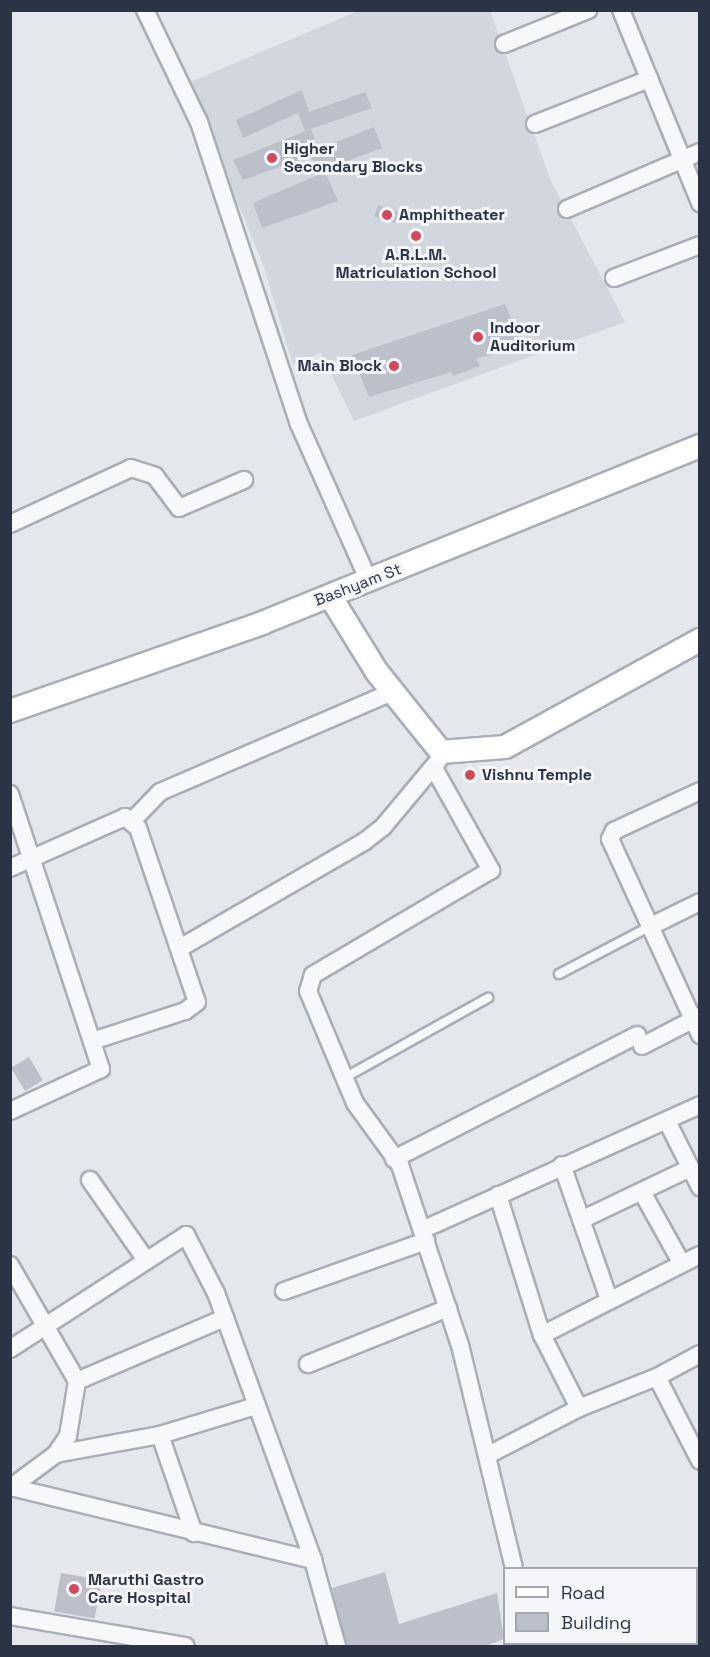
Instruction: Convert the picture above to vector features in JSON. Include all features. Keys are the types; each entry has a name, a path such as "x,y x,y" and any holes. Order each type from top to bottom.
{"street":[{"path":"145,10 199,122 299,424 369,581"},
{"path":"504,44 588,10"},
{"path":"621,10 699,203"},
{"path":"535,124 649,79"},
{"path":"567,208 699,152"},
{"path":"614,278 699,245"},
{"name":"Bashyam St","path":"10,711 369,581 699,446"},
{"path":"10,524 131,468 155,476 179,508 244,480"},
{"path":"330,596 438,761 490,870 313,975 308,991 344,1078 371,1132 394,1159 424,1235 448,1308 489,1454 514,1567"},
{"path":"180,948 365,841 438,761 505,747 699,640"},
{"path":"10,868 117,820 133,820 160,792 392,692"},
{"path":"699,791 614,831 610,839 649,927 696,1018 699,1035"},
{"path":"10,794 34,857 101,1069 10,1111"},
{"path":"93,1041 193,1008 197,994 133,820"},
{"path":"649,927 699,902"},
{"path":"394,1159 639,1041 696,1018"},
{"path":"284,1291 424,1235 498,1195 699,1105"},
{"path":"667,1121 699,1186"},
{"path":"562,1165 609,1299"},
{"path":"581,1220 690,1168"},
{"path":"90,1180 146,1260"},
{"path":"642,1192 682,1263"},
{"path":"498,1195 542,1335 579,1408"},
{"path":"10,1349 186,1234 225,1318 253,1407 313,1560 337,1647"},
{"path":"542,1335 699,1255"},
{"path":"10,1265 43,1327 78,1381 75,1417 56,1454"},
{"path":"308,1364 448,1308"},
{"path":"78,1381 225,1318"},
{"path":"489,1454 579,1408 657,1377 699,1354"},
{"path":"657,1377 695,1441 699,1461"},
{"path":"11,1487 56,1454 160,1435 253,1407"},
{"path":"160,1435 194,1533"},
{"path":"11,1487 313,1560"},
{"path":"10,1616 185,1647"}],"lane":[{"path":"560,974 649,927"},
{"path":"344,1078 488,998"}],"shaded area":[{"name":"A.R.L.M. Matriculation School","path":"358,11 490,11 550,179 625,322 354,421 321,353 293,365 263,264 188,83"}],"building":[{"path":"302,90 309,112 365,92 372,108 305,131 298,113 243,138 236,120"},
{"path":"374,127 382,148 318,172 311,156 243,180 233,160 311,129 319,149"},
{"path":"325,172 338,201 262,228 253,203"},
{"name":"Amphitheater","path":"378,205 400,212 396,224 374,216"},
{"path":"505,304 521,344 476,359 480,366 453,376 451,372 369,397 352,355"},
{"path":"29,1057 43,1080 25,1091 11,1068"},
{"path":"385,1572 399,1624 497,1593 503,1639 483,1647 347,1647 332,1588"},
{"path":"61,1573 101,1580 95,1619 54,1611"}],"place":[{"name":"Higher Secondary Blocks","path":"272,158"},
{"name":"Amphitheater","path":"387,215"},
{"name":"A.R.L.M. Matriculation School","path":"416,236"},
{"name":"Indoor Auditorium","path":"478,337"},
{"name":"Main Block","path":"394,366"},
{"name":"Vishnu Temple","path":"470,775"},
{"name":"Maruthi Gastro Care Hospital","path":"74,1589"}]}
